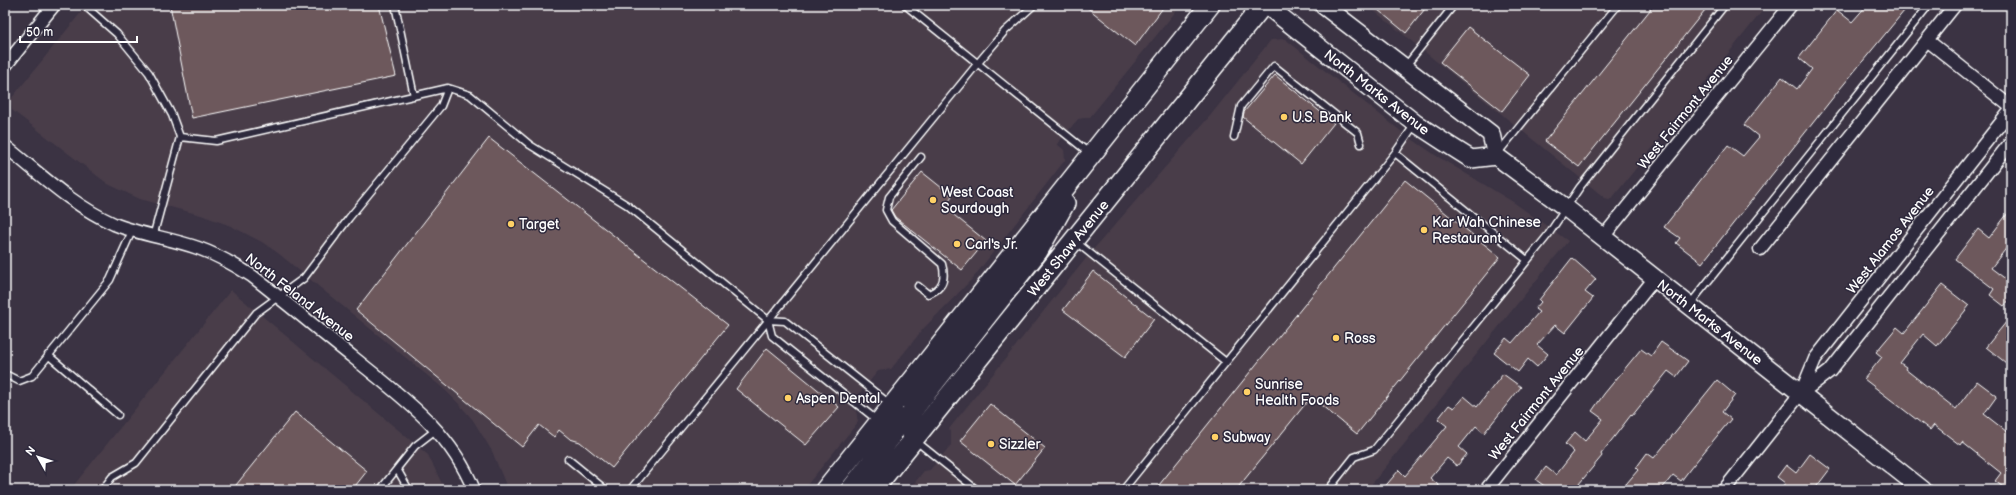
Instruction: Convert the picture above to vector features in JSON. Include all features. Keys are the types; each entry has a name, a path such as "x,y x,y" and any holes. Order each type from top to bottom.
{"main road":[{"path":"825,490 994,280 1091,154 1210,5"},
{"name":"West Shaw Avenue","path":"872,490 1263,5"},
{"name":"North Marks Avenue","path":"1266,5 1415,123 1471,159 1496,156 1566,208 1923,490"},
{"path":"1323,5 1491,134 1496,156"},
{"path":"914,439 908,425 912,411 1038,251 1091,154"},
{"path":"850,490 891,437 896,421 892,406"}],"street":[{"path":"5,66 54,5"},
{"name":"West Fairmont Avenue","path":"1603,237 1791,5"},
{"path":"1760,248 1955,5"},
{"path":"1927,40 2011,108"},
{"name":"West Alamos Avenue","path":"1800,394 1815,359 2011,108"},
{"name":"West Alamos Avenue","path":"1724,490 1800,394 1830,371 2011,142"},
{"name":"North Feland Avenue","path":"5,146 87,209 132,231 198,248 222,258 252,276 420,412 437,429 456,454 474,490"},
{"name":"West Fairmont Avenue","path":"1486,490 1655,278"}],"lane":[{"path":"84,5 117,34 149,73 172,115 180,137 153,236"},
{"path":"395,5 414,96"},
{"path":"905,5 1091,154"},
{"path":"630,490 1004,31 1034,5"},
{"path":"1404,68 1454,5"},
{"path":"1496,156 1618,5"},
{"path":"1328,490 1354,457 1374,450 1548,235 1580,187 1725,5"},
{"path":"1689,305 1929,5"},
{"path":"1234,137 1241,106 1274,66 1358,133 1361,144"},
{"path":"180,137 216,141 448,88 470,95 530,145 621,201 768,320 785,321 892,406"},
{"path":"102,490 112,478 136,463 256,313 304,278 349,218 441,106 448,88"},
{"path":"1123,490 1395,153 1415,123"},
{"path":"1395,153 1527,260"},
{"path":"918,286 928,294 940,288 944,281 942,264 892,221 886,210 889,197 921,157"},
{"path":"5,374 19,381 32,376 110,280 132,231"},
{"path":"1074,241 1226,362"},
{"path":"768,320 772,336 880,422"},
{"path":"48,355 118,415"},
{"path":"380,490 415,446 437,429"},
{"path":"914,439 977,490"},
{"path":"568,459 606,490"},
{"path":"397,468 409,490"}],"shaded area":[{"path":"87,5 1181,5 1090,117 1078,119 1057,144 1064,150 1065,160 973,278 923,329 891,369 878,371 853,401 850,406 856,411 858,422 803,490 508,490 492,451 473,420 459,404 444,389 278,253 262,242 231,226 201,215 140,199 108,184 12,110 11,99"},
{"path":"1367,5 1767,5 1613,197 1609,199 1605,198"},
{"path":"1285,39 1403,133 1435,155 1513,202 1568,241 1367,490 909,490 924,471 930,470 951,445 951,431 949,429 1092,251 1210,116 1271,40"},
{"path":"231,290 428,455 445,490 70,490"}],"building":[{"path":"170,5 379,5 396,76 192,118"},
{"path":"1084,5 1165,5 1135,46"},
{"path":"1372,5 1428,5 1406,33"},
{"path":"1654,5 1709,5 1579,167 1545,141"},
{"path":"1867,5 1909,5 1835,95 1702,263 1676,243 1680,238 1664,227 1728,145 1743,156 1759,137 1744,125 1782,77 1797,89 1812,69 1799,58 1837,10 1852,22"},
{"path":"1468,27 1530,75 1502,111 1440,62"},
{"path":"1275,75 1334,123 1301,164 1243,117 1244,112"},
{"name":"Target","path":"489,138 728,325 612,468 580,442 570,439 559,430 554,437 539,425 522,447 356,310"},
{"path":"922,172 952,196 944,207 986,241 962,270 895,217 891,210"},
{"path":"1405,180 1500,257 1357,434 1311,397 1236,490 1155,490"},
{"path":"2011,209 2011,242 1991,268 2011,283 2011,298 2004,306 1990,295 1994,289 1955,259 1978,229 1989,238"},
{"path":"1572,258 1596,279 1585,292 1593,298 1565,333 1555,325 1537,345 1548,354 1537,367 1528,359 1518,372 1494,353 1506,338 1512,343 1539,312 1535,309 1541,302 1539,300"},
{"path":"1093,271 1154,319 1125,357 1063,310"},
{"path":"1942,285 1969,306 1937,346 1923,334 1900,363 1906,367 1905,369 1956,409 1977,381 1997,396 1984,414 2011,435 2011,490 2007,490 1995,481 2001,473 1962,442 1960,445 1934,425 1930,430 1864,379 1882,357 1876,352 1897,327 1904,333"},
{"path":"2011,316 2011,367 1986,347"},
{"path":"1661,342 1688,361 1676,377 1668,371 1632,416 1631,415 1601,454 1602,456 1574,490 1550,490 1536,480 1546,467 1556,475 1574,452 1565,444 1575,432 1585,441 1603,419 1592,411 1604,394 1641,349 1651,356"},
{"name":"Aspen Dental","path":"767,348 839,407 806,445 736,389"},
{"path":"1503,374 1521,387 1484,433 1476,426 1459,447 1467,454 1457,466 1447,458 1430,478 1444,490 1382,490 1399,470 1405,476 1447,426 1438,419 1449,405 1454,408 1464,396 1477,407"},
{"path":"1717,380 1735,395 1722,412 1731,419 1681,481 1673,475 1661,490 1621,490 1638,470 1636,468 1647,453 1654,458"},
{"path":"990,404 1045,448 1015,485 960,441"},
{"path":"295,412 367,471 352,490 232,490"},
{"path":"1810,454 1830,469 1814,490 1780,490 1785,483 1777,477 1786,465 1796,473"}],"place":[{"name":"U.S. Bank","path":"1284,117"},
{"name":"West Coast Sourdough","path":"933,200"},
{"name":"Target","path":"511,224"},
{"name":"Kar Wah Chinese Restaurant","path":"1424,230"},
{"name":"Carl's Jr.","path":"957,244"},
{"name":"Ross","path":"1336,338"},
{"name":"Sunrise Health Foods","path":"1247,392"},
{"name":"Aspen Dental","path":"788,398"},
{"name":"Subway","path":"1215,437"},
{"name":"Sizzler","path":"991,444"}]}
